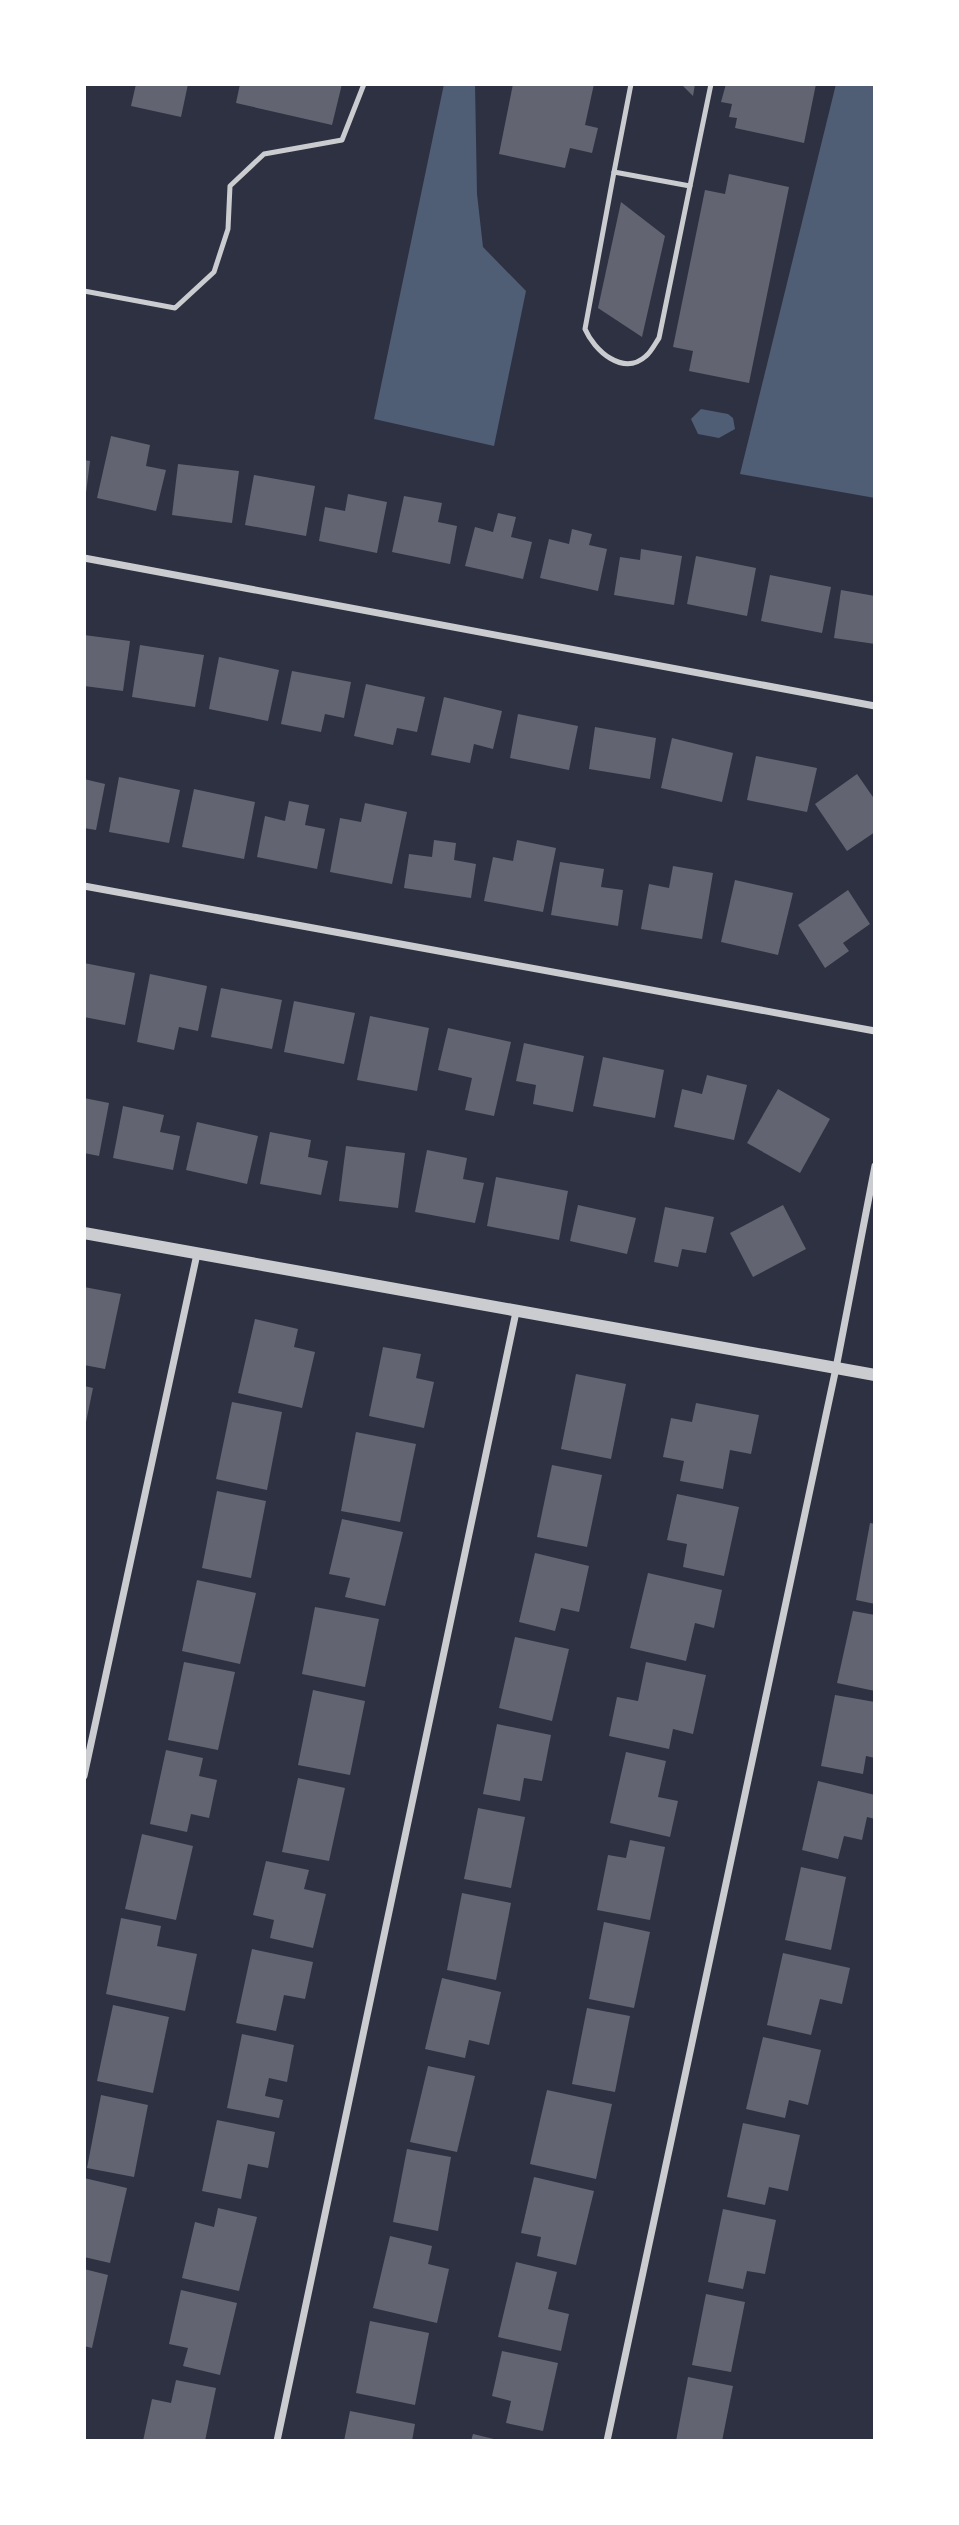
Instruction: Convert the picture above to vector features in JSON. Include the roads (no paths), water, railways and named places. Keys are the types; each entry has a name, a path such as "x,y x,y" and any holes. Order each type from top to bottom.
{"street":[{"path":"84,558 875,706"},
{"path":"84,886 875,1031"},
{"path":"607,2441 836,1368 875,1166"},
{"path":"84,1233 875,1375"},
{"path":"84,1776 197,1254"},
{"path":"277,2441 516,1312"}],"lane":[{"path":"84,291 175,308 214,272 228,229 230,186 264,154 342,140 364,84"},
{"path":"631,84 585,329 592,345 609,359 629,363 645,358 659,338 711,84"},
{"path":"614,172 690,186"}],"water":[{"path":"444,84 475,84 477,194 483,247 526,291 494,446 374,419"},
{"path":"836,84 875,84 875,498 740,474"},
{"path":"701,409 728,414 733,418 735,429 719,438 698,434 691,419"}]}
